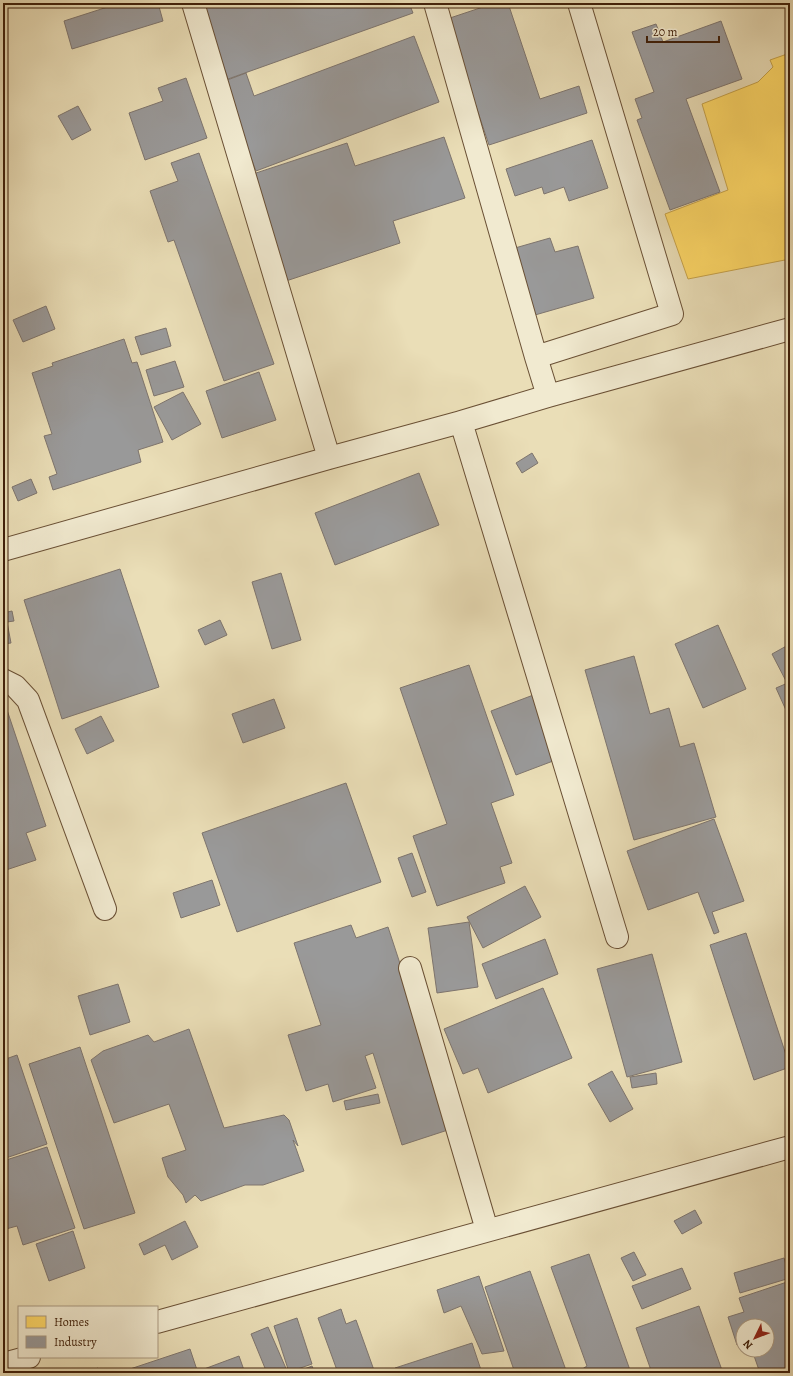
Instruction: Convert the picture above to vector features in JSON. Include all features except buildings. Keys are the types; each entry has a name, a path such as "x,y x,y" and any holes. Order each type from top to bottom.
{"street":[{"path":"193,3 329,458"},
{"path":"435,3 548,396"},
{"path":"536,358 672,314 579,3"},
{"path":"3,550 790,328"},
{"path":"461,422 617,937"},
{"path":"3,680 15,686 28,700 105,910"},
{"path":"410,968 487,1230"},
{"path":"158,1322 790,1147"},
{"path":"3,1364 25,1358"}]}
